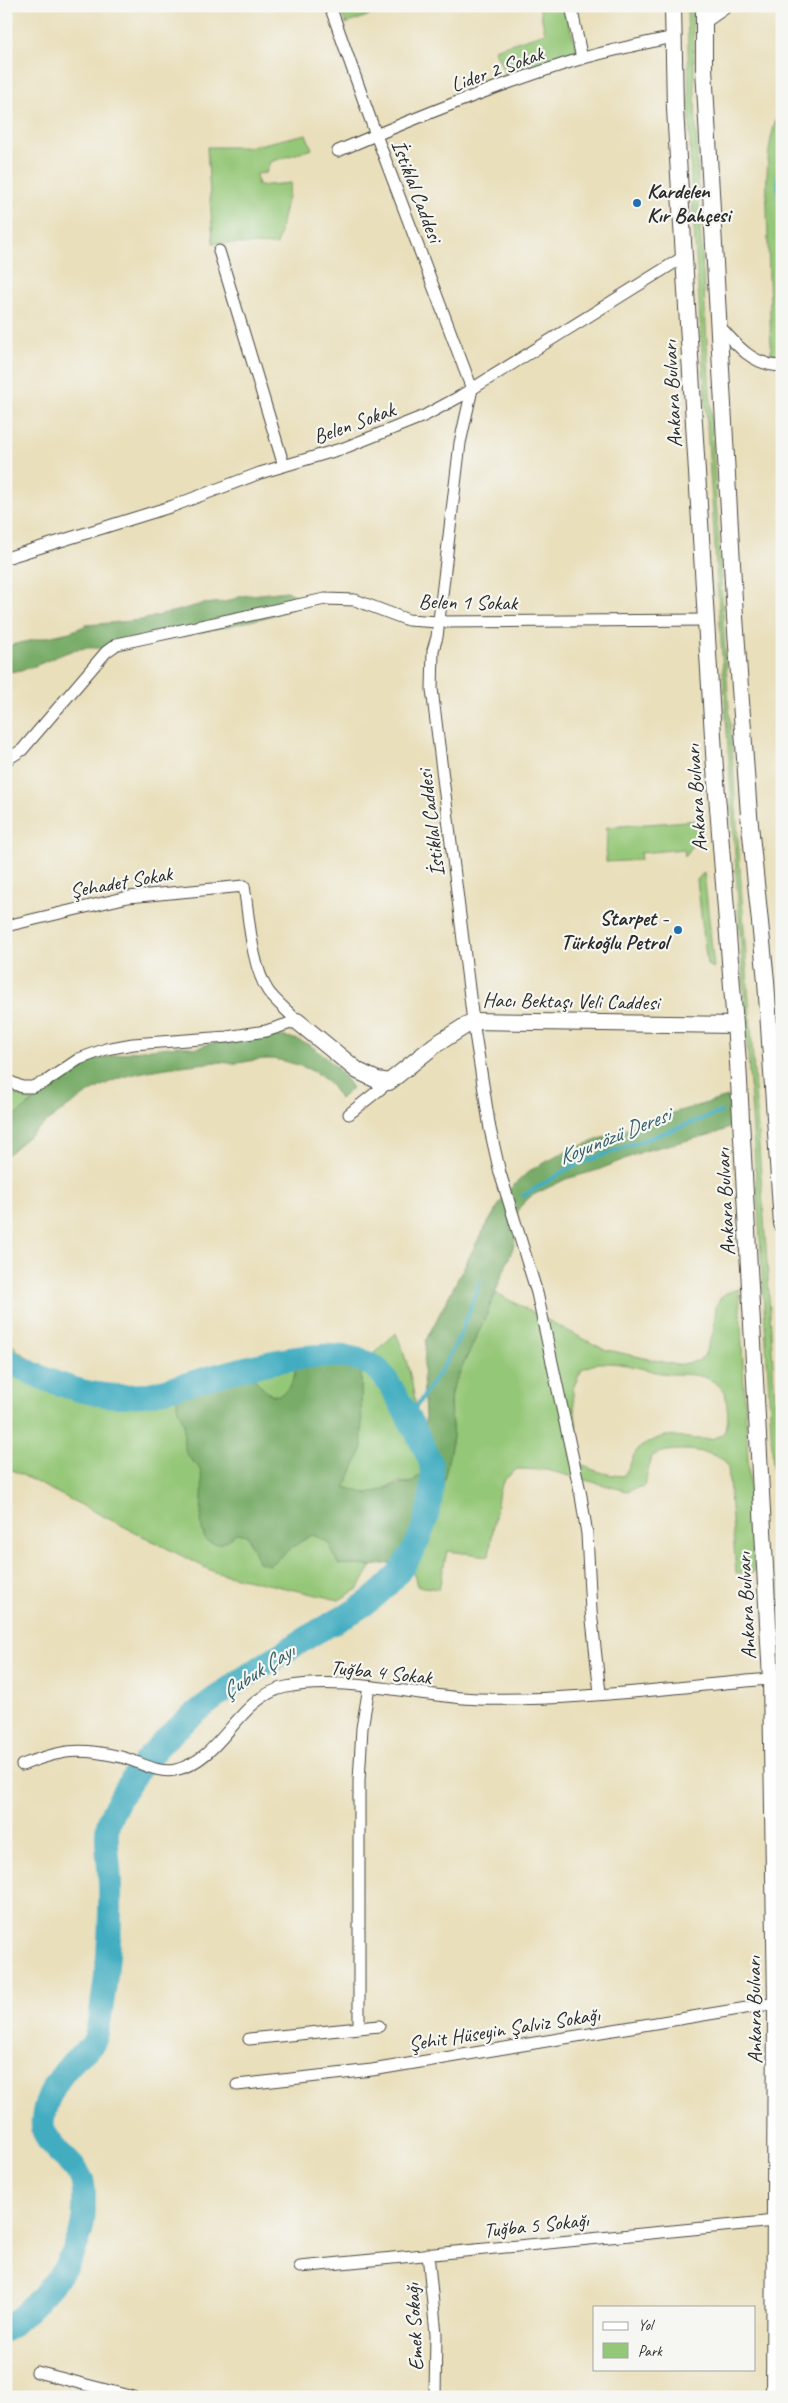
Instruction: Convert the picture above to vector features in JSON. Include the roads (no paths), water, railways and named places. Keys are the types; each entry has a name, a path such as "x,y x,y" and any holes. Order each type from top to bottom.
{"main road":[{"name":"Ankara Bulvarı","path":"673,6 675,109 714,769 735,1025 761,1456 771,1679 776,2003 774,2397"},
{"path":"724,6 704,13 718,324 735,617 750,815 778,1106 782,1224"},
{"name":"Hacı Bektaşı Veli Caddesi","path":"389,1082 435,1045 473,1020 735,1025"},
{"path":"297,1021 358,1071 377,1080 389,1082"}],"street":[{"name":"İstiklal Caddesi","path":"330,6 376,135 472,389 460,443 437,637 433,650 432,689 473,1020 490,1129 500,1173 537,1293 581,1496 587,1534 591,1611 600,1693"},
{"path":"571,6 582,59"},
{"name":"Lider 2 Sokak","path":"338,151 510,83 582,59 673,37"},
{"path":"219,251 284,466"},
{"name":"Belen Sokak","path":"6,558 174,506 238,480 344,448 424,416 472,389 685,256"},
{"path":"718,324 747,354 766,364 782,366"},
{"name":"Belen 1 Sokak","path":"6,760 22,750 106,652 117,644 332,598 355,600 408,620 438,622 706,620"},
{"name":"Şehadet Sokak","path":"6,926 128,897 244,886 255,952 263,980 268,992 297,1021"},
{"path":"6,1080 22,1086 32,1087 45,1082 79,1060 106,1049 133,1044 228,1037 266,1031 297,1021"},
{"path":"349,1114 389,1082"},
{"name":"Tuğba 4 Sokak","path":"22,1765 52,1753 65,1751 122,1757 172,1771 199,1759 229,1731 253,1703 271,1691 306,1684 369,1687 418,1694 471,1698 508,1699 771,1679"},
{"path":"359,2028 359,1781 362,1728 369,1687"},
{"name":"Şehit Hüseyin Şalviz Sokağı","path":"237,2084 372,2070 776,2003"},
{"path":"249,2039 379,2026"},
{"name":"Tuğba 5 Sokağı","path":"300,2267 775,2221"},
{"name":"Emek Sokağı","path":"428,2254 436,2334 435,2397"},
{"path":"37,2372 133,2397"}],"waterway":[{"name":"Koyunözü Deresi","path":"782,152 778,179 782,254"},
{"name":"Koyunözü Deresi","path":"523,1196 573,1166 721,1112"},
{"name":"Koyunözü Deresi","path":"408,1419 447,1361 460,1335 480,1283"},
{"name":"Çubuk Çayı","path":"6,1359 31,1373 74,1389 117,1396 149,1394 271,1362 306,1357 338,1356 364,1361 383,1375 402,1406 429,1458 432,1482 430,1500 420,1534 413,1551 392,1580 365,1604 313,1634 210,1701 163,1742 143,1764 114,1809 107,1831 110,1917 106,1980 97,2031 93,2044 71,2064 50,2094 43,2119 43,2128 50,2143 82,2179 84,2195 82,2226 77,2244 59,2276 34,2305 6,2330"}],"place":[{"name":"Kardelen Kır Bahçesi","path":"637,203"},
{"name":"Starpet - Türkoğlu Petrol","path":"678,930"}]}
